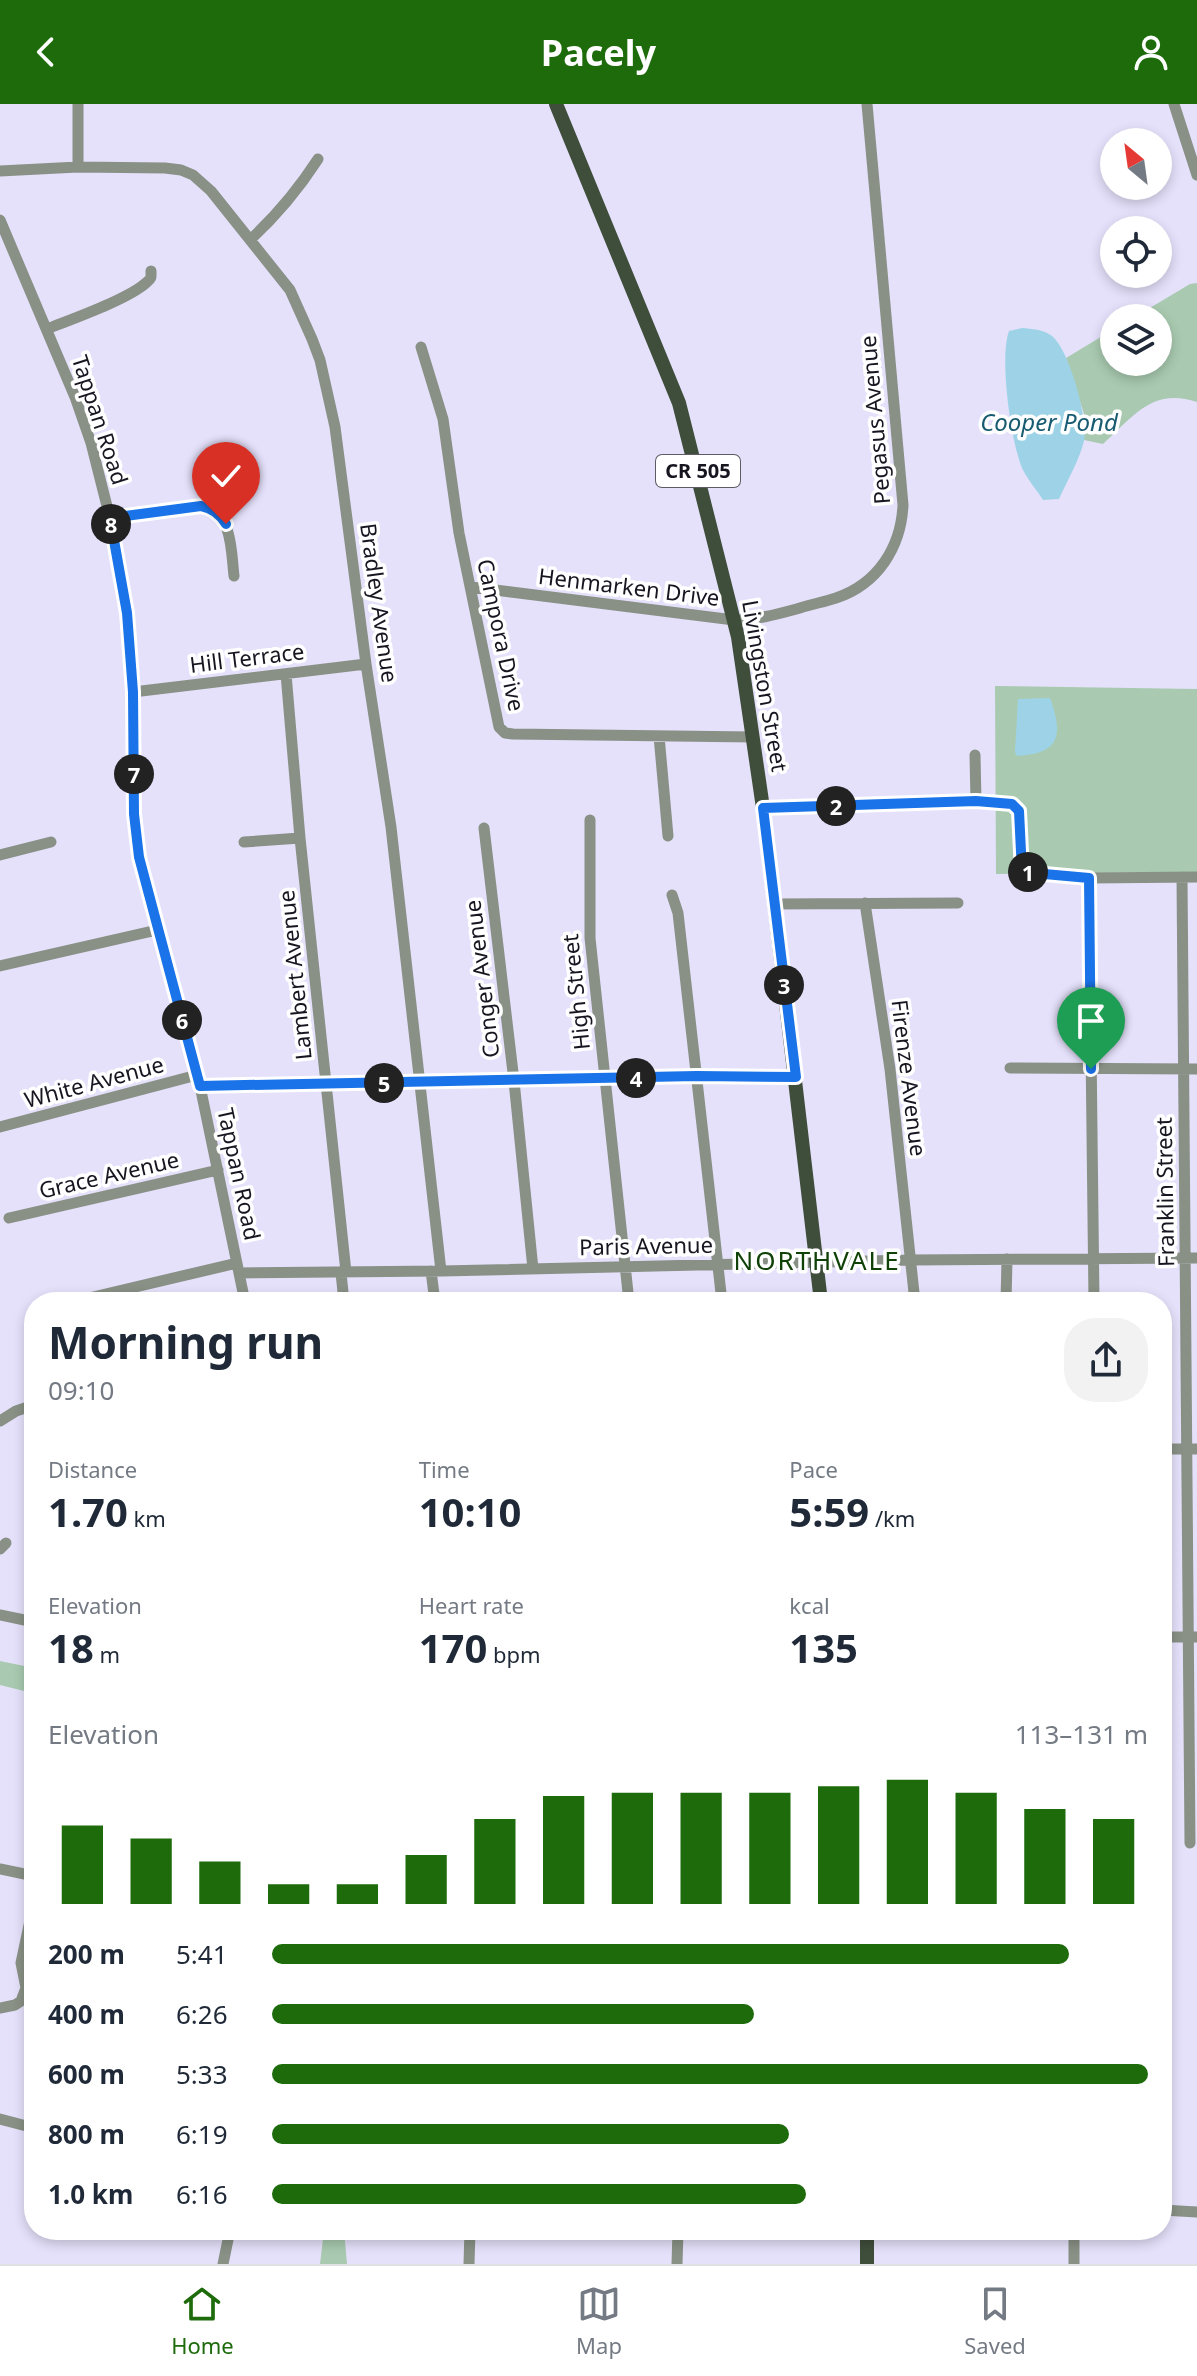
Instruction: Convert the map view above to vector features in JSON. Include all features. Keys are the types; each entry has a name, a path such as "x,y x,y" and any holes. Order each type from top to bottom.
{"main road":[{"name":"Livingston Street","path":"556,104 677,396 734,620 763,808 820,1292"},
{"path":"867,2240 867,2264"}],"street":[{"path":"78,104 78,167"},
{"name":"Pegasus Avenue","path":"734,620 769,616 847,593 880,570 899,533 903,505 867,104"},
{"path":"1174,104 1197,175"},
{"path":"250,240 285,206 318,159"},
{"name":"Bradley Avenue","path":"0,171 78,167 165,168 193,175 211,191 290,290 320,360 335,427 391,827 420,1083 435,1292"},
{"name":"Tappan Road","path":"0,220 75,397 91,443 110,518 127,613 133,692 134,814 142,872 199,1080 243,1292"},
{"path":"47,329 143,285 151,277 151,271"},
{"name":"Campora Drive","path":"421,347 443,419 459,533 497,721 504,739 753,737"},
{"path":"110,518 210,507 226,524 234,576"},
{"name":"Henmarken Drive","path":"471,587 734,620"},
{"name":"Hill Terrace","path":"133,692 366,664"},
{"name":"Lambert Avenue","path":"286,674 327,1084 344,1292"},
{"path":"659,736 668,836"},
{"path":"975,755 976,801"},
{"path":"763,808 976,801 1012,804 1019,811 1022,872 1089,878 1197,877"},
{"name":"High Street","path":"590,820 590,938 628,1292"},
{"name":"Conger Avenue","path":"484,828 533,1269"},
{"path":"244,842 300,838"},
{"path":"0,855 51,842"},
{"name":"Franklin Street","path":"1182,877 1183,1069 1192,1258 1190,1843"},
{"path":"1089,878 1094,1292"},
{"path":"672,895 678,913 721,1292"},
{"name":"Firenze Avenue","path":"865,903 890,1069 914,1292"},
{"path":"774,904 958,903"},
{"path":"0,966 157,930"},
{"path":"1010,1068 1197,1069"},
{"name":"White Avenue","path":"0,1127 199,1080 327,1084 697,1076 796,1077"},
{"name":"Grace Avenue","path":"9,1218 218,1170"},
{"name":"Paris Avenue","path":"121,1292 238,1268 344,1272 817,1261 1192,1258"},
{"path":"1006,1292 1007,1259"},
{"path":"0,1421 24,1408"},
{"path":"0,1615 24,1620"},
{"path":"0,1869 24,1874"},
{"path":"24,1949 21,1963 24,1978"},
{"path":"0,2008 15,2005 24,1995"},
{"path":"0,2119 24,2125"},
{"path":"1172,2211 1197,2212"},
{"path":"223,2264 228,2240"},
{"path":"469,2264 470,2240"},
{"path":"677,2264 678,2240"},
{"path":"1074,2240 1074,2264"}],"green space":[{"path":"1197,283 1197,402 1168,398 1155,402 1134,415 1103,444 1084,440 1085,417 1066,358 1100,337 1100,376 1172,376 1172,304 1156,304"},
{"path":"995,686 1197,689 1197,872 996,874"},
{"path":"0,1661 24,1666 24,1691 0,1685"},
{"path":"323,2240 345,2240 347,2264 320,2264"}],"water":[{"name":"Cooper Pond","path":"1022,328 1045,332 1058,343 1081,402 1084,441 1059,499 1043,500 1022,468 1014,439 1006,379 1006,344 1009,331"},
{"path":"1050,698 1057,722 1055,740 1043,751 1017,756 1018,699"}],"district":[{"name":"NORTHVALE","path":"817,1261"}],"route":[{"path":"226,524 210,507 201,506 110,518 127,613 133,692 134,814 139,857 200,1086 697,1076 796,1077 763,808 976,801 1012,804 1019,811 1022,872 1089,878 1091,1069"}]}
